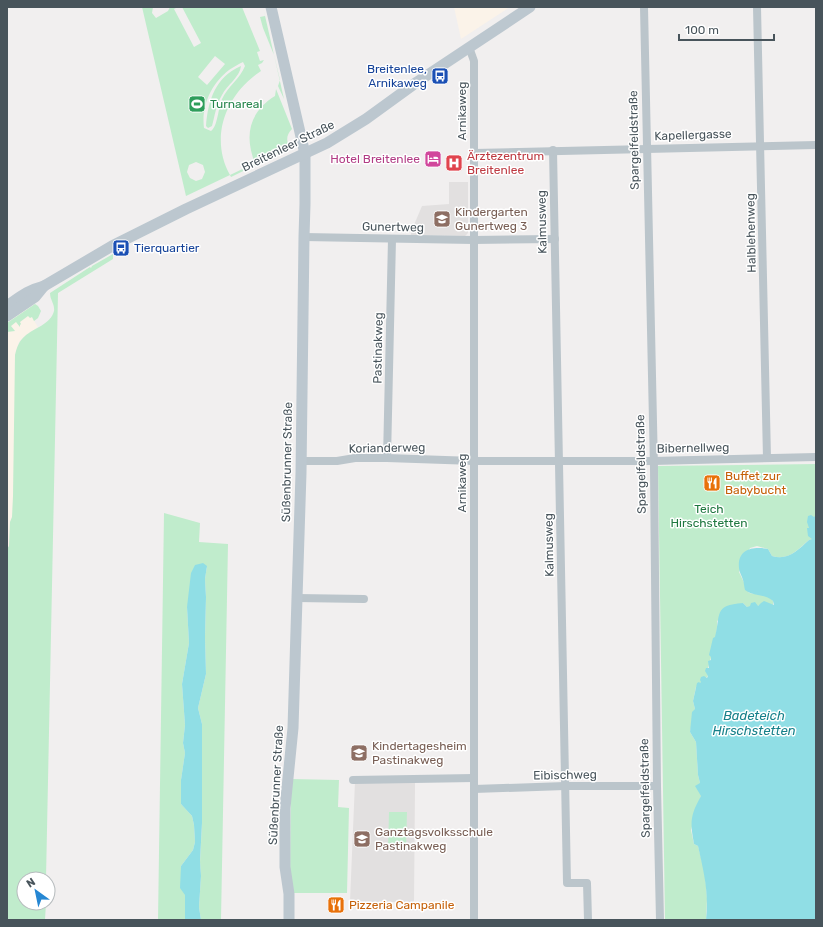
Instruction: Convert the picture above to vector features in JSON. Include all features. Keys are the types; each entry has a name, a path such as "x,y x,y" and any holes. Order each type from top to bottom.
{"street":[{"name":"Süßenbrunner Straße","path":"271,7 305,154 301,461 297,598 292,731 285,808 285,867 289,894 289,920"},
{"name":"Breitenleer Straße","path":"7,306 32,289 44,286 112,246 186,209 327,143 366,119 417,82 530,7"},
{"name":"Spargelfeldstraße","path":"644,7 660,920"},
{"name":"Halblehenweg","path":"757,7 767,458"},
{"name":"Arnikaweg","path":"469,47 474,61 474,920"},
{"name":"Kapellergasse","path":"474,153 761,145 816,145"},
{"name":"Kalmusweg","path":"553,150 567,883 587,883 588,920"},
{"name":"Gunertweg","path":"304,237 473,240 555,239"},
{"name":"Pastinakweg","path":"387,458 392,239"},
{"name":"Breitenleer Straße","path":"7,316 35,297 44,286"},
{"name":"Bibernellweg","path":"474,460 653,461 816,457"},
{"name":"Korianderweg","path":"301,461 337,461 355,458 474,460"},
{"path":"297,598 364,599"},
{"path":"353,780 474,778"},
{"name":"Eibischweg","path":"474,789 565,786 657,786"}],"shaded area":[{"path":"454,7 510,7 461,39"},
{"name":"Kindergarten Gunertweg 3","path":"449,182 468,182 468,233 465,236 411,235 422,206 449,204"},
{"path":"27,309 38,327 19,342 17,348 12,548 7,555 7,323"},
{"path":"355,782 415,783 414,902 350,902"}],"green space":[{"path":"142,7 153,7 152,13 156,18 168,11 170,7 178,7 174,9 194,47 201,43 182,7 242,7 260,51 257,52 260,61 264,60 258,65 261,71 238,92 224,117 221,131 221,146 224,161 230,175 186,196","holes":["215,56 225,64 207,85 198,77","243,62 245,66 243,71 227,90 222,99 217,121 211,131 204,128 204,111 206,103 213,88 229,70","196,162 203,165 205,172 202,179 196,181 190,178 187,172 189,165"]},
{"path":"263,7 274,55 260,17 265,16"},
{"path":"241,66 236,77 224,91 217,106 212,126 208,128 206,126 207,117 214,91 225,76"},
{"path":"280,81 284,99 278,86"},
{"path":"276,89 292,129 287,138 290,148 231,177 230,175 255,163 250,143 251,125 259,109 275,96"},
{"path":"113,254 113,259 58,293 46,871 16,871 16,911 46,911 45,920 7,920 7,549 9,546 13,496 15,355 18,344 23,338 46,323 52,315 54,309 50,293"},
{"path":"35,304 41,311 38,318 34,321 32,317 30,318 28,316 20,322 20,327 16,322 11,326 15,331 7,332 7,323"},
{"name":"Teich Hirschstetten","path":"816,464 816,515 809,525 813,539 809,540 792,554 783,557 772,556 768,549 757,546 750,548 739,572 749,593 768,596 773,601 773,605 764,602 758,606 747,607 743,603 717,621 717,632 708,668 706,668 708,676 696,687 693,701 695,709 690,732 696,742 701,796 691,830 694,844 698,846 705,873 707,899 706,920 665,920 658,466"},
{"path":"164,513 200,523 199,542 228,544 221,920 201,920 199,907 202,823 202,724 198,708 206,674 205,579 207,566 187,607 189,643 182,684 185,725 183,743 185,753 181,780 181,804 192,816 195,842 193,850 181,866 185,895 185,920 158,920"},
{"path":"291,779 339,780 338,807 349,808 347,893 292,893 290,882"},
{"path":"389,812 407,812 406,850 388,850"}],"water":[{"name":"Badeteich Hirschstetten","path":"811,515 814,517 816,515 816,920 706,920 707,900 705,883 698,846 694,844 692,830 693,814 701,796 695,786 700,783 698,775 696,742 690,732 692,712 695,709 693,701 697,683 701,682 701,677 704,676 707,678 708,676 705,671 706,668 709,668 708,661 711,660 711,657 709,655 713,638 715,637 720,612 727,606 733,604 743,603 747,607 750,606 751,603 755,602 758,606 764,601 774,605 773,601 770,599 752,594 745,590 739,570 739,562 743,553 747,550 762,548 768,549 772,556 783,557 792,554 812,539 808,536 807,528 809,528 807,522 808,516"},
{"path":"203,563 207,566 205,579 206,674 198,708 202,724 202,823 199,907 201,920 185,920 185,895 180,888 181,866 193,850 195,842 192,816 181,804 181,780 185,753 183,743 185,725 182,684 189,643 187,607 191,573 195,565"}],"place":[{"name":"Breitenlee, Arnikaweg","path":"440,76"},
{"name":"Turnareal","path":"197,104"},
{"name":"Hotel Breitenlee","path":"433,159"},
{"name":"Ärztezentrum Breitenlee","path":"454,163"},
{"name":"Kindergarten Gunertweg 3","path":"442,219"},
{"name":"Tierquartier","path":"121,248"},
{"name":"Buffet zur Babybucht","path":"712,483"},
{"name":"Kindertagesheim Pastinakweg","path":"359,753"},
{"name":"Ganztagsvolksschule Pastinakweg","path":"362,839"},
{"name":"Pizzeria Campanile","path":"336,905"}]}
